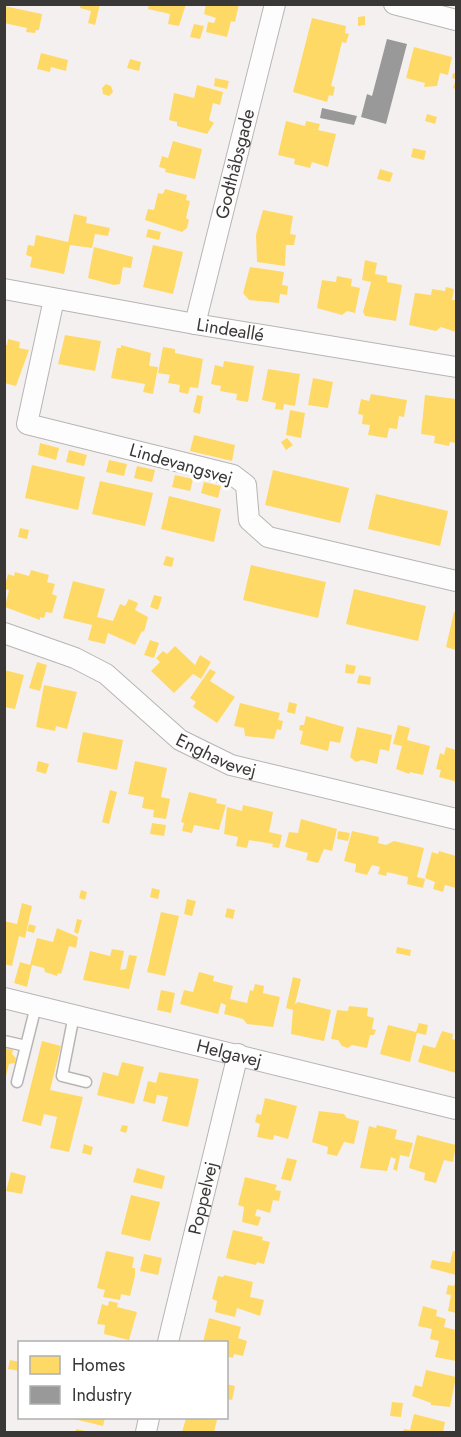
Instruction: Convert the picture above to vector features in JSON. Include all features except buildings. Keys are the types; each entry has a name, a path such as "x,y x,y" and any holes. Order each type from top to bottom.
{"street":[{"name":"Godthåbsgade","path":"195,324 275,4"},
{"path":"394,4 456,20"},
{"name":"Lindeallé","path":"4,289 195,324 456,367"},
{"name":"Lindevangsvej","path":"54,299 27,424 233,475 246,485 249,520 267,537 456,581"},
{"name":"Enghavevej","path":"4,633 75,658 106,674 180,740 231,765 456,819"},
{"name":"Helgavej","path":"4,998 456,1109"},
{"name":"Poppelvej","path":"168,1341 238,1054"}],"lane":[{"path":"17,1082 36,1006"},
{"path":"74,1015 62,1076 86,1082"},
{"path":"4,1041 26,1046"}]}
